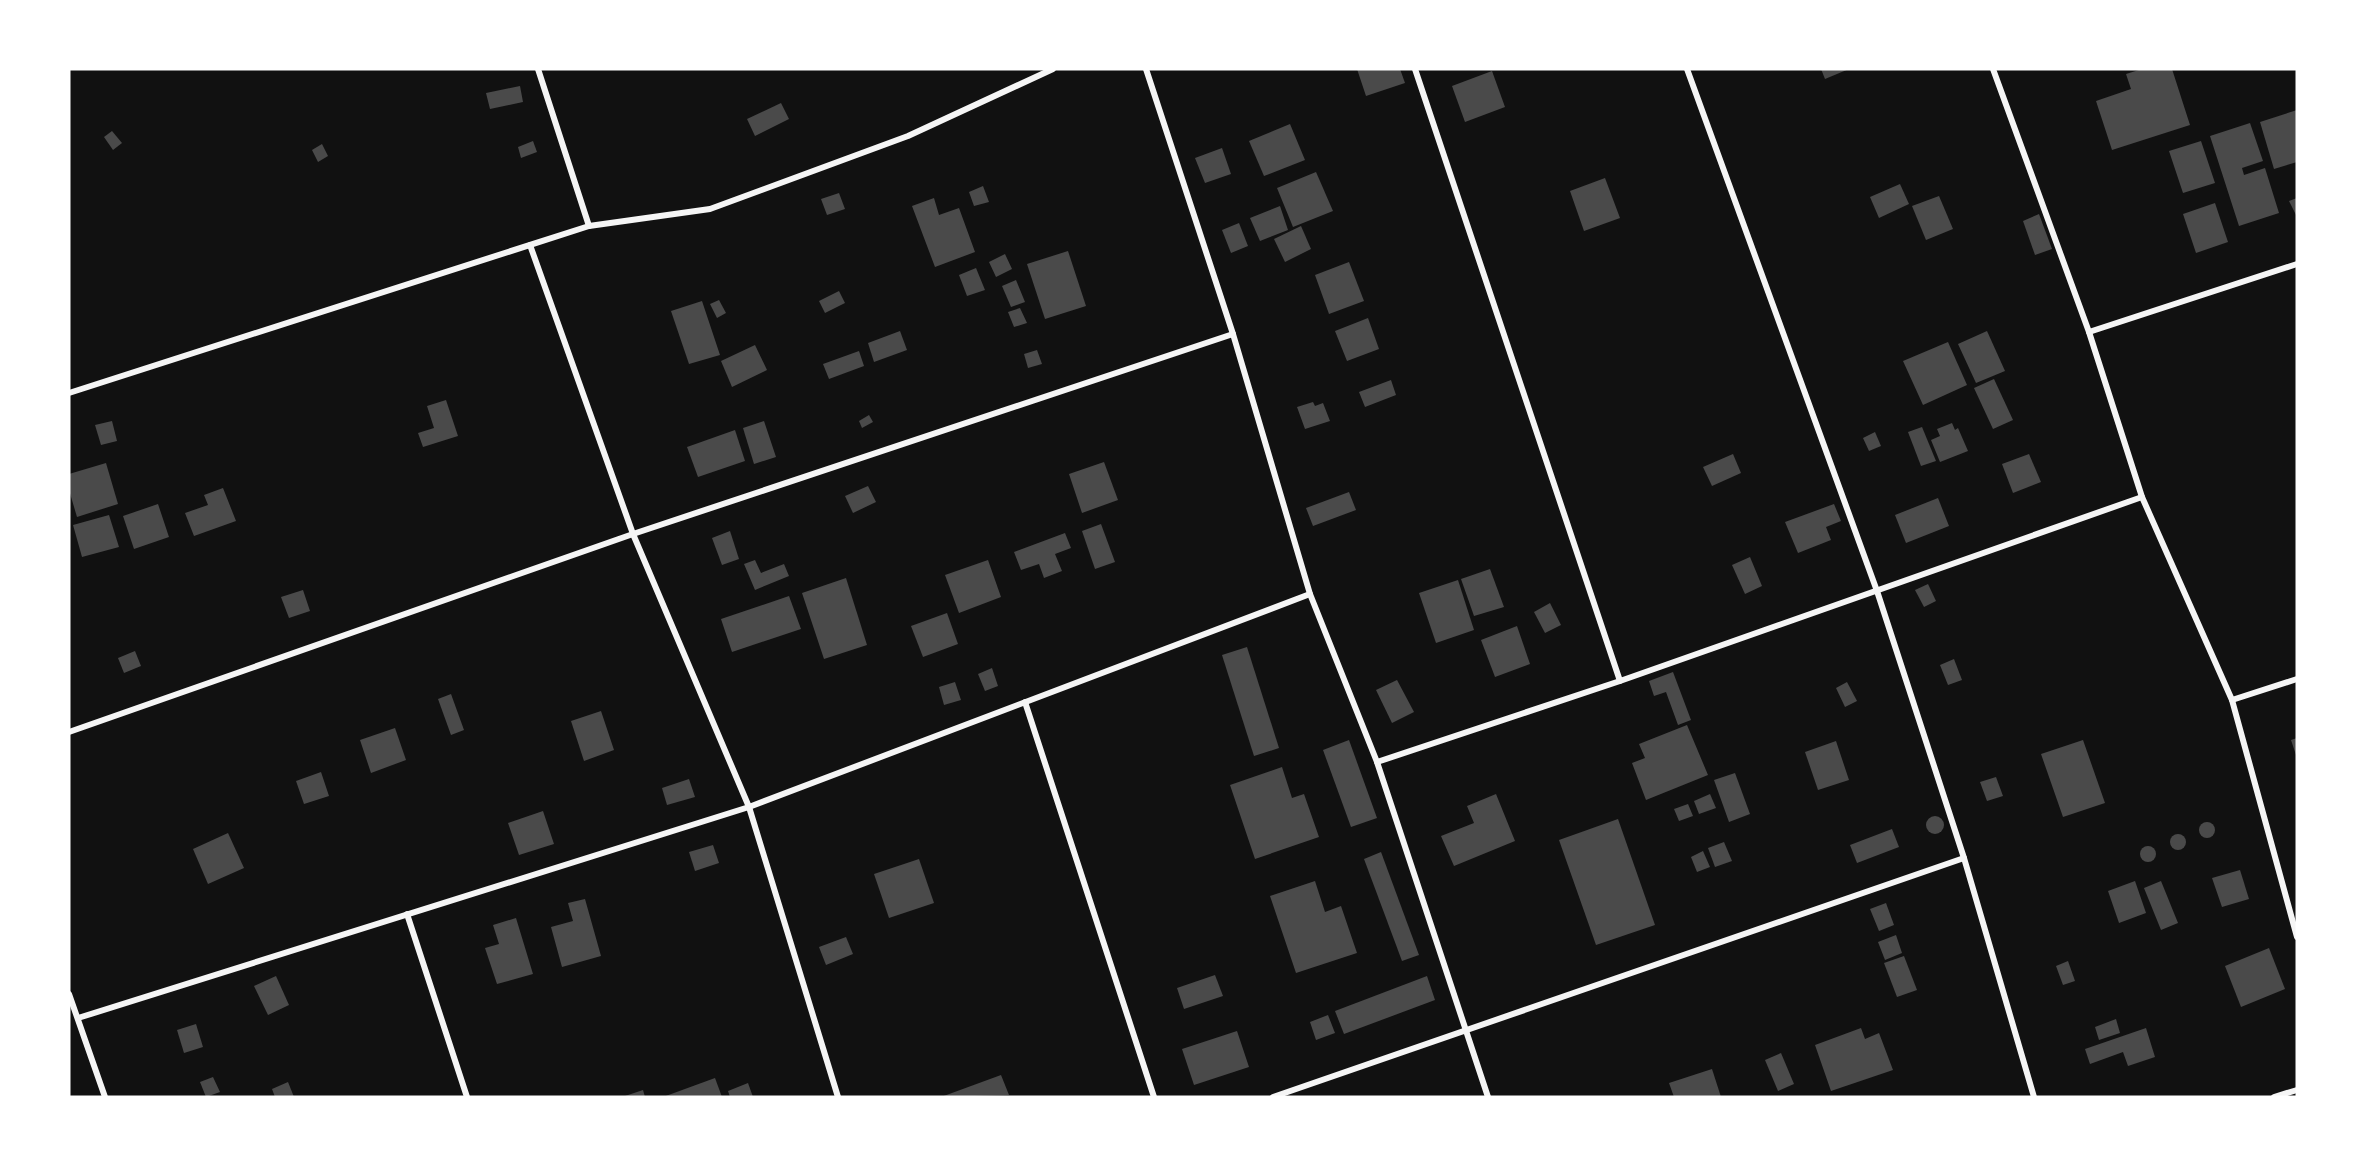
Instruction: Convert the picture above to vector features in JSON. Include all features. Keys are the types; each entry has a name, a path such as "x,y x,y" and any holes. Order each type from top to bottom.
{"street":[{"path":"538,69 589,226"},
{"path":"69,393 589,226 710,209 908,136 1053,69"},
{"path":"1146,69 1233,334 1310,594 1377,762 1488,1097"},
{"path":"1415,69 1620,681"},
{"path":"1687,69 1877,591 1964,858 2034,1097"},
{"path":"1993,69 2089,332 2142,497 2232,700 2297,937"},
{"path":"530,245 633,534 750,807 838,1097"},
{"path":"2089,332 2297,264"},
{"path":"69,732 633,534 1233,334"},
{"path":"1377,762 1620,681 2142,497"},
{"path":"78,1018 750,807 1310,594"},
{"path":"2232,700 2297,679"},
{"path":"1025,702 1154,1097"},
{"path":"1273,1097 1964,858"},
{"path":"408,914 467,1097"},
{"path":"69,994 105,1097"},
{"path":"2274,1097 2297,1090"}],"building":[{"path":"1357,69 1400,69 1405,83 1366,96"},
{"path":"1821,69 1849,69 1825,79"},
{"path":"2142,69 2172,69 2190,125 2112,150 2096,101 2131,89 2126,74"},
{"path":"1492,71 1505,107 1465,122 1452,86"},
{"path":"520,86 523,102 490,109 486,93"},
{"path":"781,103 789,119 755,136 747,119"},
{"path":"2297,110 2297,162 2274,169 2260,122"},
{"path":"2250,123 2263,161 2242,168 2244,175 2265,168 2279,213 2239,226 2210,136"},
{"path":"1290,124 1305,160 1264,176 1249,141"},
{"path":"112,131 122,143 113,150 104,137"},
{"path":"533,141 537,152 521,158 518,147"},
{"path":"2201,141 2215,183 2183,193 2169,151"},
{"path":"322,144 328,156 318,162 312,150"},
{"path":"1222,148 1231,174 1205,183 1195,158"},
{"path":"1316,172 1333,211 1293,227 1277,188"},
{"path":"1605,178 1620,218 1584,231 1570,191"},
{"path":"1900,184 1909,204 1879,218 1870,197"},
{"path":"983,186 989,202 974,206 969,192"},
{"path":"839,193 845,209 827,215 821,199"},
{"path":"1939,196 1953,229 1926,240 1912,206"},
{"path":"934,198 939,215 959,208 975,252 935,267 912,206"},
{"path":"2297,198 2297,217 2289,201"},
{"path":"2215,203 2228,242 2196,253 2183,214"},
{"path":"1280,206 1288,230 1260,241 1250,218"},
{"path":"2039,214 2052,249 2035,255 2023,221"},
{"path":"1239,223 1248,246 1231,253 1222,230"},
{"path":"1301,226 1311,249 1285,262 1274,239"},
{"path":"1068,251 1086,306 1045,319 1027,264"},
{"path":"1005,254 1012,269 996,277 989,262"},
{"path":"1349,262 1364,301 1329,314 1315,275"},
{"path":"976,268 985,290 967,296 959,275"},
{"path":"1016,280 1025,302 1011,307 1002,286"},
{"path":"839,291 845,303 825,313 819,301"},
{"path":"719,300 726,313 717,318 710,304"},
{"path":"702,301 720,355 689,364 671,311"},
{"path":"1020,308 1027,323 1014,327 1008,312"},
{"path":"1368,318 1379,349 1347,361 1335,331"},
{"path":"900,331 907,350 874,362 868,343"},
{"path":"1987,331 2005,371 1976,383 1958,344"},
{"path":"1948,342 1967,385 1923,405 1903,361"},
{"path":"755,345 767,370 732,387 721,361"},
{"path":"1037,350 1042,364 1028,368 1024,354"},
{"path":"859,351 864,366 829,379 823,364"},
{"path":"1994,379 2013,420 1993,429 1974,388"},
{"path":"1391,380 1396,395 1365,407 1359,392"},
{"path":"446,400 458,436 423,447 418,433 434,428 427,406"},
{"path":"1313,402 1315,406 1323,403 1330,421 1305,429 1297,407"},
{"path":"869,415 873,422 862,428 859,421"},
{"path":"112,421 117,441 101,445 95,425"},
{"path":"764,421 776,457 754,464 743,428"},
{"path":"1952,423 1955,430 1958,428 1968,451 1940,462 1931,440 1940,436 1937,429"},
{"path":"1922,427 1936,461 1921,466 1908,432"},
{"path":"735,430 745,461 698,477 687,447"},
{"path":"1875,432 1881,446 1869,451 1863,438"},
{"path":"1733,454 1741,473 1712,486 1703,467"},
{"path":"2029,454 2041,482 2013,493 2002,464"},
{"path":"1104,462 1118,500 1082,513 1069,474"},
{"path":"106,463 118,504 77,517 69,490 69,474"},
{"path":"868,486 876,502 853,513 845,496"},
{"path":"223,488 236,521 194,536 185,513 208,505 204,495"},
{"path":"1349,492 1356,510 1313,526 1306,508"},
{"path":"1938,498 1949,526 1906,543 1895,515"},
{"path":"158,504 169,537 134,549 123,516"},
{"path":"1834,504 1841,521 1826,527 1831,540 1798,553 1785,522"},
{"path":"109,515 119,547 82,557 73,525"},
{"path":"1101,524 1115,562 1095,569 1082,531"},
{"path":"730,531 739,559 722,565 712,538"},
{"path":"1065,533 1071,548 1055,554 1062,571 1044,578 1039,564 1021,570 1014,552"},
{"path":"1750,557 1762,586 1745,594 1732,565"},
{"path":"755,560 761,573 784,564 789,576 755,590 744,564"},
{"path":"988,560 1001,597 959,613 945,575"},
{"path":"1490,569 1504,607 1474,616 1461,579"},
{"path":"846,578 867,645 824,659 802,593"},
{"path":"1458,580 1474,630 1436,643 1419,593"},
{"path":"1928,584 1936,601 1924,607 1915,590"},
{"path":"303,590 310,611 289,618 281,597"},
{"path":"789,596 801,629 732,652 721,619"},
{"path":"1550,603 1561,625 1545,633 1534,612"},
{"path":"947,613 958,644 923,657 911,626"},
{"path":"1517,626 1530,664 1495,677 1481,640"},
{"path":"1247,647 1279,748 1254,756 1222,655"},
{"path":"135,651 141,666 124,673 118,658"},
{"path":"1954,659 1962,680 1948,685 1940,665"},
{"path":"992,668 998,686 985,691 978,674"},
{"path":"1673,672 1691,720 1678,725 1666,692 1654,696 1649,681"},
{"path":"1397,680 1414,712 1392,723 1376,690"},
{"path":"955,682 961,700 944,705 939,687"},
{"path":"1847,682 1857,701 1845,707 1836,688"},
{"path":"451,694 464,730 451,735 438,699"},
{"path":"601,711 614,750 584,761 571,721"},
{"path":"1687,725 1708,775 1646,800 1632,763 1645,758 1639,744"},
{"path":"395,728 406,760 371,773 360,740"},
{"path":"2297,738 2297,758 2291,740"},
{"path":"1349,740 1377,818 1351,827 1323,750"},
{"path":"2083,740 2105,803 2063,817 2041,754"},
{"path":"1836,741 1849,780 1818,790 1805,752"},
{"path":"1282,767 1292,798 1304,794 1319,837 1255,859 1230,785"},
{"path":"321,772 329,796 304,804 296,781"},
{"path":"1735,773 1750,814 1729,822 1714,780"},
{"path":"1996,777 2003,796 1987,801 1980,782"},
{"path":"689,779 695,797 667,805 662,788"},
{"path":"1496,794 1515,841 1454,866 1441,836 1474,823 1467,806"},
{"path":"1710,794 1716,808 1699,814 1694,801"},
{"path":"1688,804 1693,816 1679,821 1674,809"},
{"path":"543,811 554,844 519,855 508,823"},
{"path":"1931,816 1939,816 1944,821 1942,832 1931,834 1926,829 1926,821"},
{"path":"1618,819 1655,925 1596,945 1559,840"},
{"path":"2204,822 2210,822 2215,830 2213,836 2204,838 2199,833 2199,827"},
{"path":"1892,829 1899,847 1857,863 1850,845"},
{"path":"228,833 244,868 208,884 193,849"},
{"path":"2175,834 2181,834 2186,842 2184,848 2175,850 2170,845 2170,839"},
{"path":"1724,842 1732,861 1715,867 1708,848"},
{"path":"713,845 719,863 695,871 689,852"},
{"path":"2145,846 2151,846 2156,854 2154,860 2145,862 2140,857 2140,851"},
{"path":"1703,851 1710,867 1697,872 1691,857"},
{"path":"1381,852 1419,955 1402,961 1364,859"},
{"path":"919,859 934,903 889,918 874,874"},
{"path":"2240,870 2249,899 2222,907 2212,878"},
{"path":"1315,881 1325,912 1341,906 1357,953 1296,973 1270,896"},
{"path":"2135,881 2146,913 2119,923 2108,891"},
{"path":"2161,881 2178,923 2161,930 2144,888"},
{"path":"585,899 601,956 562,967 551,927 573,921 568,903"},
{"path":"1886,903 1894,925 1879,931 1870,909"},
{"path":"516,918 533,974 497,984 485,948 499,944 493,925"},
{"path":"1896,935 1902,953 1885,960 1878,942"},
{"path":"846,937 853,954 826,965 819,947"},
{"path":"2269,948 2285,989 2241,1007 2225,966"},
{"path":"1904,956 1917,990 1897,997 1884,963"},
{"path":"2068,961 2075,981 2063,985 2056,966"},
{"path":"1215,975 1223,996 1184,1009 1177,988"},
{"path":"276,976 289,1005 268,1015 254,986"},
{"path":"1427,976 1435,1000 1344,1034 1335,1011"},
{"path":"1328,1015 1335,1033 1316,1040 1310,1022"},
{"path":"2116,1019 2120,1033 2099,1040 2095,1027"},
{"path":"196,1024 203,1047 184,1053 177,1030"},
{"path":"1861,1028 1865,1039 1879,1033 1893,1070 1831,1091 1815,1045"},
{"path":"2146,1028 2155,1057 2128,1066 2123,1052 2090,1064 2085,1049"},
{"path":"1237,1031 1249,1067 1194,1085 1182,1049"},
{"path":"1781,1053 1794,1084 1778,1091 1765,1060"},
{"path":"1712,1069 1721,1097 1674,1097 1669,1083"},
{"path":"1001,1075 1009,1095 941,1097"},
{"path":"213,1077 220,1092 206,1097 200,1082"},
{"path":"715,1078 722,1097 663,1097"},
{"path":"288,1082 294,1097 275,1097 272,1089"},
{"path":"748,1083 753,1097 730,1097 728,1091"},
{"path":"643,1090 645,1097 622,1097"}]}
